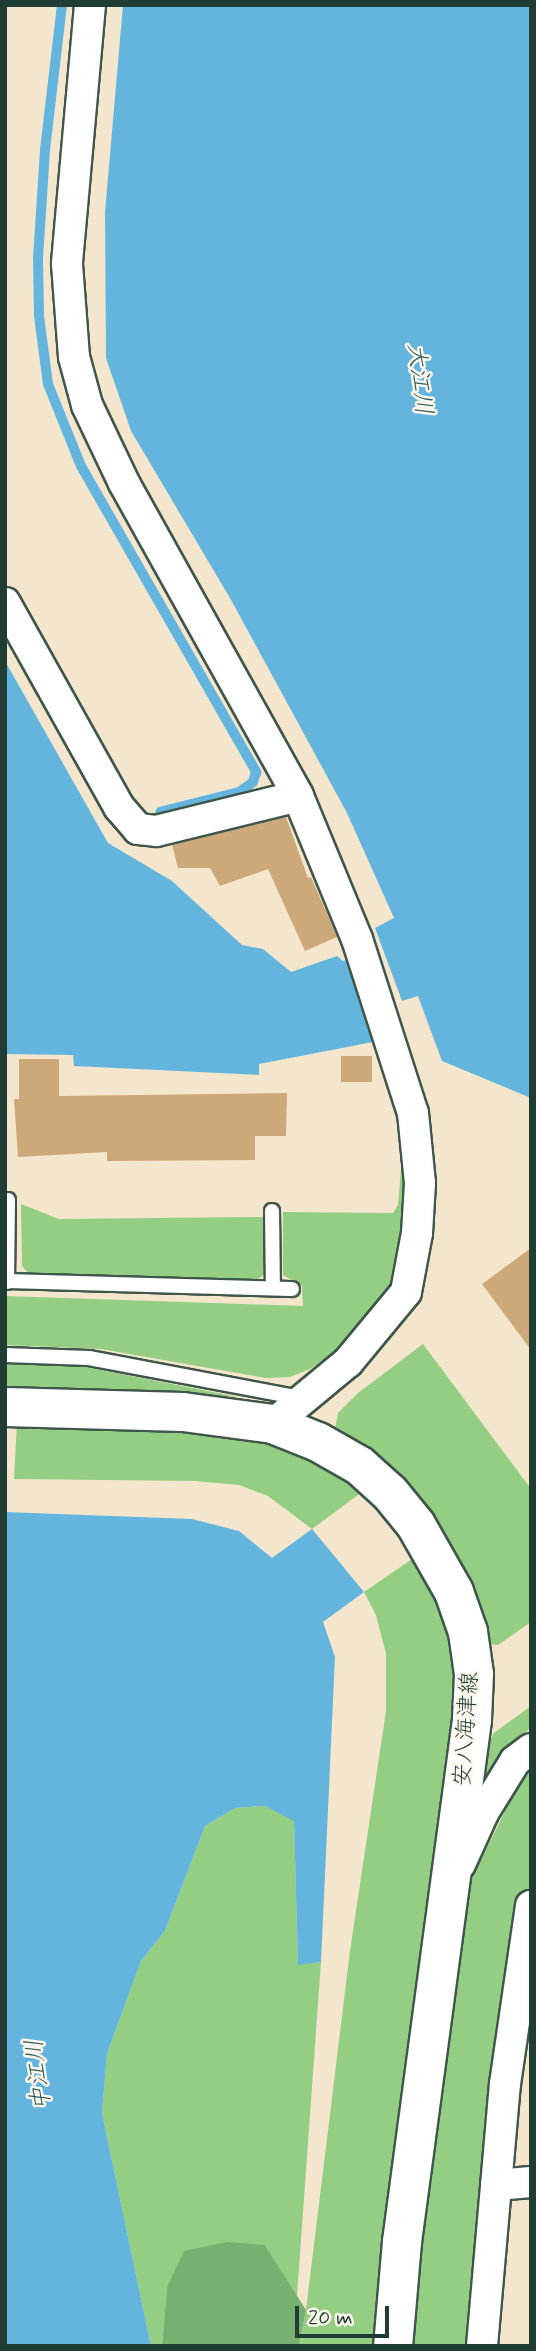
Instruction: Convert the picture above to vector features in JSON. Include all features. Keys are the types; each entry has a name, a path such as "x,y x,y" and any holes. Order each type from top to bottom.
{"main road":[{"name":"安八海津線","path":"5,1407 183,1412 273,1423 318,1442 360,1466 390,1493 416,1525 454,1592 468,1632 474,1674 472,1720 402,2242 393,2346"}],"street":[{"path":"90,5 67,264 74,357 87,405 124,483 298,796 357,939 413,1113 420,1183 417,1234 406,1292 348,1362 273,1423"},
{"path":"5,603 119,807 138,829 156,831 298,796"},
{"path":"449,1890 483,1813 515,1761 531,1749"},
{"path":"482,2346 505,2084 531,1906"},
{"path":"496,2185 531,2182"}],"lane":[{"path":"8,1200 6,1282 292,1289"},
{"path":"272,1211 272,1288"},
{"path":"5,1355 89,1357 305,1399"}],"green space":[{"path":"403,1145 410,1232 394,1289 339,1349 310,1369 290,1377 266,1378 101,1349 5,1345 5,1296 303,1306 302,1286 283,1275 283,1212 393,1213 398,1205"},
{"path":"21,1204 59,1219 263,1217 266,1273 254,1282 32,1277 22,1266"},
{"path":"423,1344 531,1489 531,1622 498,1645 488,1644 462,1563 427,1505 400,1474 374,1453 335,1429 338,1413 358,1393"},
{"path":"5,1364 75,1365 238,1397 124,1389 5,1388"},
{"path":"17,1422 209,1431 259,1437 340,1474 362,1492 312,1529 268,1496 239,1485 195,1481 14,1479"},
{"path":"418,1555 439,1592 455,1663 455,1704 377,2346 299,2346 306,2310 350,1951 386,1711 386,1654 376,1615 364,1592"},
{"path":"531,1706 531,1728 517,1738 481,1789 487,1746 494,1733"},
{"path":"531,1767 531,1890 522,1912 474,2346 409,2346 465,1892 522,1777"},
{"path":"265,1806 294,1820 298,1964 321,1962 297,2296 265,2245 167,2287 162,2346 151,2346 102,2113 107,2054 141,1961 165,1931 205,1826 235,1808"},
{"path":"227,2242 265,2245 306,2310 299,2346 162,2346 167,2287 184,2251"}],"water":[{"name":"大江川","path":"123,5 531,5 531,1098 442,1061 418,996 402,1001 375,928 394,918 347,813 230,598 131,431 106,358 105,212"},
{"path":"5,661 108,843 172,881 242,945 263,949 291,972 337,956 343,961 353,958 376,1019 366,1024 373,1042 259,1064 259,1075 74,1066 73,1055 5,1054"},
{"name":"中江川","path":"5,1512 192,1519 239,1531 272,1558 312,1529 364,1592 323,1622 335,1657 321,1962 298,1965 294,1821 265,1806 235,1808 205,1826 165,1931 141,1961 107,2054 102,2113 151,2346 5,2346"}],"building":[{"path":"286,817 308,878 311,877 337,937 305,951 268,869 220,886 210,868 178,868 172,845"},
{"path":"341,1056 372,1056 372,1082 341,1082"},
{"path":"19,1059 59,1059 59,1096 287,1093 286,1136 255,1136 255,1160 107,1161 107,1152 18,1157 14,1099 19,1099"},
{"path":"531,1248 531,1350 482,1284"}],"waterway":[{"path":"62,5 45,150 38,258 39,316 48,384 81,466 256,772 253,782 239,792 160,812"}]}
